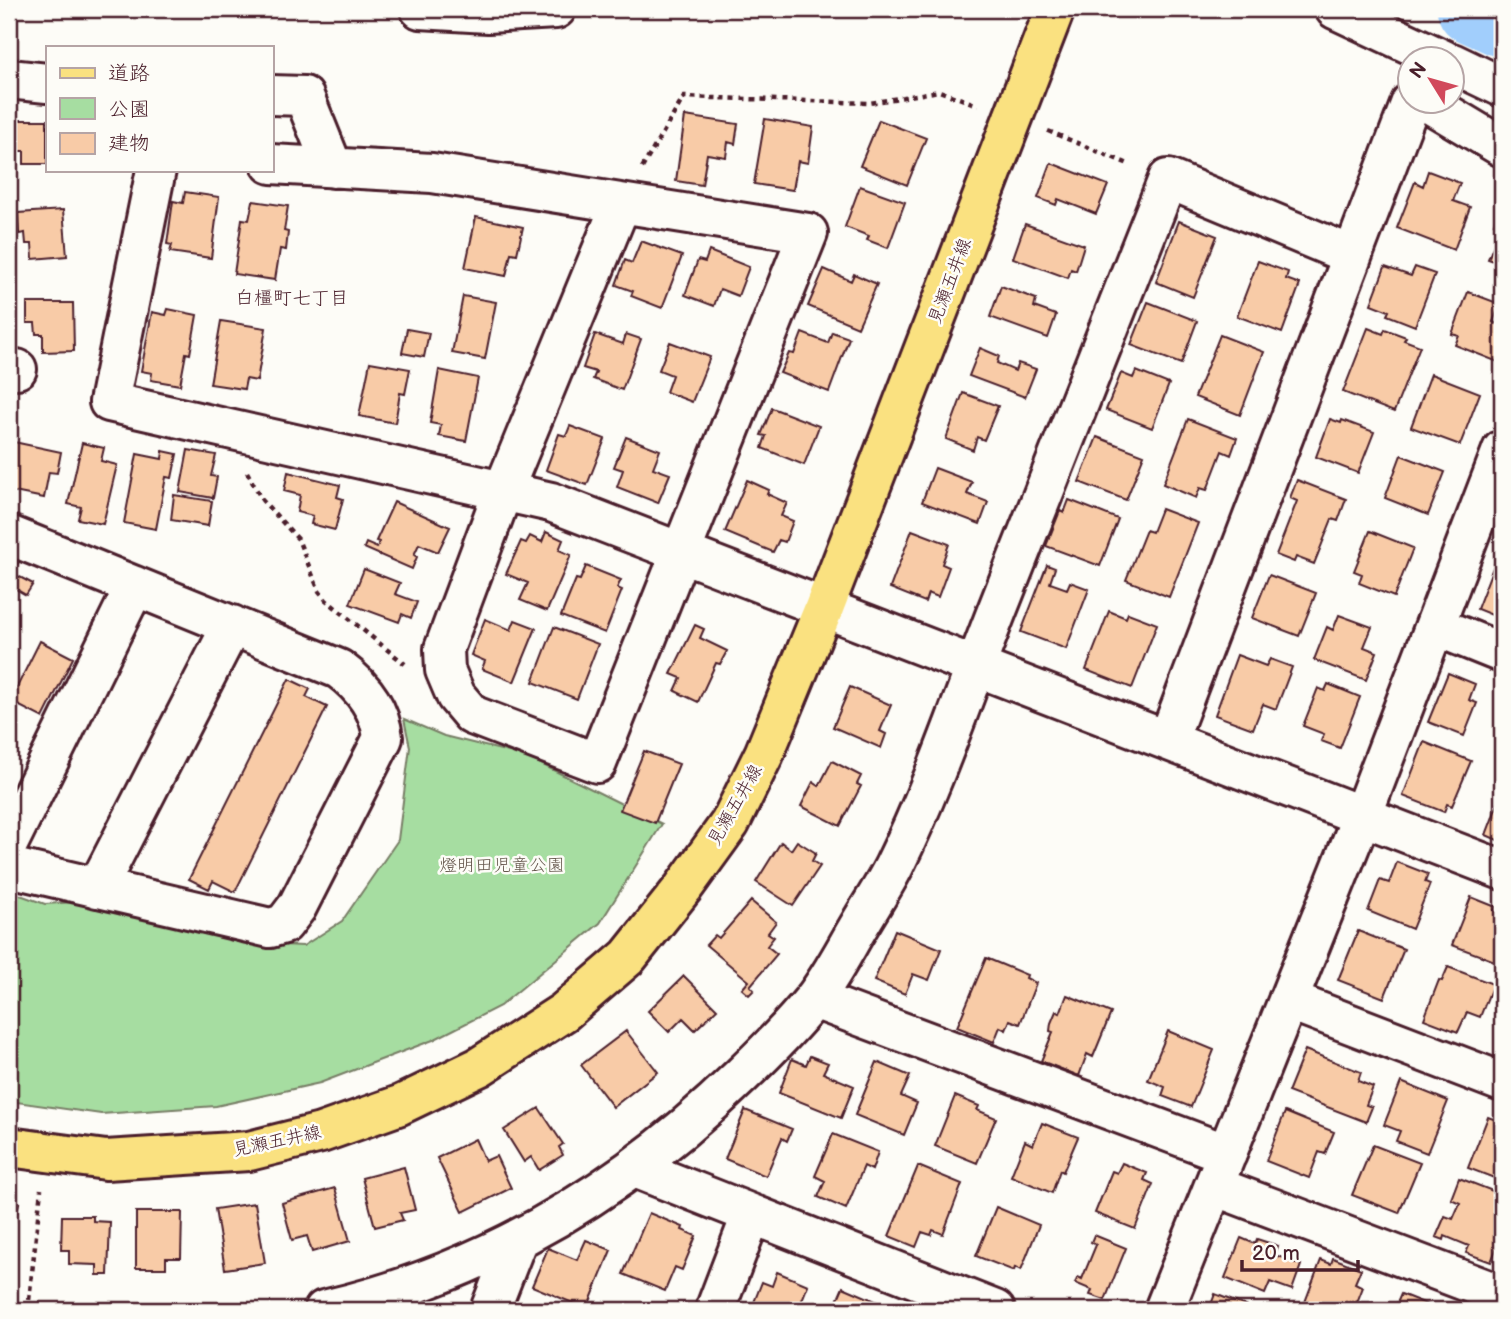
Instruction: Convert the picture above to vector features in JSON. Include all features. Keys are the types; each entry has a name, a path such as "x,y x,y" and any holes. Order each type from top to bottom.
{"main road":[{"name":"見瀬五井線","path":"9,1147 106,1160 236,1152 321,1133 400,1105 479,1067 565,1012 628,957 730,823 764,754 824,608 1055,9"}],"street":[{"path":"420,9 488,13 556,9"},
{"path":"1335,9 1414,46"},
{"path":"1466,70 1502,87"},
{"path":"9,79 46,83"},
{"path":"273,94 304,96 333,168"},
{"path":"1168,740 1406,116"},
{"path":"1450,116 1502,147"},
{"path":"273,164 432,173 808,233 597,763 472,715 456,696 445,670 444,649 503,491 621,204"},
{"path":"156,172 109,402 551,502 1502,870"},
{"path":"324,1310 366,1300 455,1269 517,1241 569,1213 635,1168 701,1115 765,1053 814,999 893,869 928,792 975,666 1168,179 1351,255"},
{"path":"1164,1310 1362,816 1502,450"},
{"path":"9,534 339,668 359,684 374,707 382,726 383,738 297,907 284,923 270,928 9,867"},
{"path":"9,842 135,586"},
{"path":"97,888 232,625"},
{"path":"1435,626 1502,653"},
{"path":"814,999 1220,1170 1502,1295"},
{"path":"1288,1000 1502,1082"},
{"path":"635,1168 942,1301 995,1310"},
{"path":"715,1310 751,1216"},
{"path":"490,1310 517,1241"}],"path":[{"path":"621,204 684,97 870,103 939,91"},
{"path":"248,433 245,466 253,484 261,500 298,539 319,591 326,600 419,676 456,696"},
{"path":"28,1310 46,1154"}],"green space":[{"name":"燈明田児童公園","path":"404,719 444,736 525,756 662,824 600,923 500,1006 433,1040 320,1083 216,1106 101,1114 9,1101 9,891 45,904 92,901 241,943 303,946 342,921 398,840 410,747"}],"building":[{"path":"685,116 738,124 735,144 728,142 726,157 707,154 702,185 676,181"},
{"path":"765,119 813,127 808,163 798,161 793,190 754,184"},
{"path":"17,120 46,120 46,164 24,164 24,151 17,151"},
{"path":"879,120 926,138 907,185 860,166"},
{"path":"1051,163 1108,185 1096,214 1058,199 1056,205 1038,198"},
{"path":"1428,171 1460,183 1453,201 1470,207 1454,250 1397,228 1415,182 1423,186"},
{"path":"860,186 905,202 888,248 867,240 869,236 845,227"},
{"path":"185,192 219,197 211,258 170,252 172,245 167,244 173,201 183,203"},
{"path":"253,201 288,206 284,231 288,232 286,250 280,249 275,280 234,274 242,219 249,220"},
{"path":"1502,202 1502,225 1494,223"},
{"path":"63,210 67,256 33,259 32,244 26,244 25,233 19,234 18,213"},
{"path":"476,217 523,227 517,254 511,253 506,276 465,268"},
{"path":"1179,221 1217,236 1193,297 1156,282"},
{"path":"1025,224 1084,245 1076,271 1071,269 1068,278 1013,258"},
{"path":"1502,225 1502,264 1488,259"},
{"path":"641,241 682,256 662,308 631,296 633,291 616,285 625,260 632,263"},
{"path":"709,251 749,267 738,296 720,289 714,306 685,295 698,260 705,262"},
{"path":"1258,261 1288,272 1286,279 1300,284 1282,333 1237,316"},
{"path":"1385,267 1411,276 1415,267 1435,274 1415,326 1387,315 1389,311 1371,304"},
{"path":"824,269 851,281 854,274 877,284 858,327 808,306"},
{"path":"1001,286 1036,299 1034,307 1056,315 1048,338 990,317"},
{"path":"1468,292 1500,304 1493,322 1502,326 1502,351 1498,362 1455,345 1459,336 1452,334"},
{"path":"463,296 496,302 485,359 452,353"},
{"path":"1148,302 1197,321 1181,364 1131,345"},
{"path":"27,303 73,303 74,351 43,352 43,334 36,334 35,323 27,323"},
{"path":"168,309 197,315 190,354 186,353 180,385 151,380 152,373 141,371 152,312 166,315"},
{"path":"221,321 266,328 257,381 246,379 244,389 210,384"},
{"path":"1368,328 1383,334 1385,329 1420,346 1394,412 1343,392"},
{"path":"407,329 429,333 424,357 402,353"},
{"path":"832,332 849,338 829,392 780,373 789,353 794,354 802,333 828,343"},
{"path":"595,334 623,344 626,334 641,339 622,390 593,379 596,372 583,368"},
{"path":"1220,335 1264,352 1240,415 1195,397"},
{"path":"670,342 710,357 692,402 666,392 672,375 659,370"},
{"path":"980,348 999,356 997,363 1015,371 1018,363 1036,369 1025,397 969,376"},
{"path":"370,362 410,369 405,394 400,393 395,423 359,416"},
{"path":"439,370 478,378 466,441 439,436 441,425 430,423"},
{"path":"1136,371 1169,384 1152,428 1106,410 1121,373 1133,378"},
{"path":"1431,374 1480,393 1460,445 1411,427"},
{"path":"963,393 998,406 984,440 977,437 973,450 946,439"},
{"path":"772,408 819,426 804,465 762,448 766,436 761,435"},
{"path":"1188,419 1237,438 1231,455 1222,451 1207,490 1200,488 1196,498 1163,484"},
{"path":"1330,419 1341,423 1342,420 1374,432 1358,473 1316,457"},
{"path":"570,426 605,439 587,485 546,470 559,434 566,436"},
{"path":"626,437 660,450 653,468 670,474 658,503 617,487 623,470 614,467"},
{"path":"1097,437 1144,455 1126,500 1079,482"},
{"path":"14,442 61,452 57,473 49,472 44,498 9,491"},
{"path":"82,443 104,448 101,461 117,465 103,524 78,519 81,507 68,504"},
{"path":"188,450 216,455 211,476 217,477 213,498 180,492"},
{"path":"163,451 177,454 172,478 166,477 156,529 124,523 137,454 162,459"},
{"path":"1401,455 1445,472 1428,515 1385,498"},
{"path":"935,468 972,482 967,494 988,502 980,524 922,502"},
{"path":"288,472 340,485 337,497 343,499 335,530 311,524 313,516 297,512 300,495 284,491"},
{"path":"747,480 769,490 767,494 787,503 781,516 793,521 785,542 779,540 773,552 725,532"},
{"path":"1297,480 1346,499 1338,521 1332,519 1314,564 1296,557 1294,562 1276,555 1297,501 1290,498"},
{"path":"174,495 212,501 208,526 171,520"},
{"path":"1069,500 1118,519 1100,566 1046,546 1060,511 1064,513"},
{"path":"394,502 450,527 438,552 419,544 412,569 364,548 366,543 377,548 379,542 376,541"},
{"path":"1161,509 1198,523 1169,597 1126,580 1146,530 1152,532"},
{"path":"912,530 949,544 942,564 949,567 938,597 928,593 925,602 890,588"},
{"path":"1370,531 1413,548 1394,597 1359,583 1362,574 1354,571"},
{"path":"546,532 563,540 559,550 571,555 547,611 520,600 528,583 506,574 521,541 526,543 530,536 542,542"},
{"path":"1497,557 1502,559 1502,619 1477,609"},
{"path":"9,558 18,563 12,573 33,584 26,595 12,587 9,593"},
{"path":"1047,565 1055,568 1050,583 1067,589 1070,582 1089,589 1066,649 1021,632"},
{"path":"586,566 621,580 617,588 622,590 605,633 561,616 576,579 580,580"},
{"path":"364,569 400,583 395,594 417,602 411,618 402,614 399,622 350,604"},
{"path":"1269,575 1316,593 1299,636 1252,618"},
{"path":"1109,611 1126,618 1128,613 1157,624 1132,688 1086,670"},
{"path":"1339,615 1372,627 1364,647 1377,652 1366,680 1314,660 1327,627 1333,630"},
{"path":"485,619 511,630 515,620 536,628 514,682 482,669 485,661 471,655"},
{"path":"695,625 704,629 700,638 727,651 720,664 716,663 698,702 675,691 681,678 671,674"},
{"path":"554,627 598,644 577,699 533,682"},
{"path":"40,641 73,658 43,718 10,701"},
{"path":"1237,655 1266,666 1270,659 1292,667 1276,709 1263,704 1253,729 1215,715"},
{"path":"1448,673 1475,684 1469,700 1477,703 1464,736 1428,722"},
{"path":"289,679 310,689 306,697 327,707 235,892 213,881 209,889 189,879"},
{"path":"1328,684 1360,697 1340,748 1321,741 1324,734 1303,726 1318,688 1325,691"},
{"path":"850,687 891,705 880,731 886,734 881,748 833,727"},
{"path":"1424,742 1471,761 1452,806 1447,804 1444,812 1403,796"},
{"path":"644,751 679,764 655,823 620,810"},
{"path":"832,761 861,776 857,784 861,786 840,826 801,806 813,782 819,786"},
{"path":"1502,793 1502,842 1486,835"},
{"path":"797,841 816,853 812,861 820,866 793,906 756,882 781,842 791,850"},
{"path":"1397,862 1428,874 1425,882 1430,884 1412,929 1368,911 1380,880 1389,883"},
{"path":"1471,897 1496,907 1494,910 1502,913 1500,963 1452,945"},
{"path":"751,901 776,922 768,933 774,937 767,946 777,954 750,986 754,990 749,995 742,989 749,981 706,945 715,935 719,938"},
{"path":"895,930 941,949 929,980 913,974 905,994 874,981"},
{"path":"1358,931 1404,949 1384,998 1338,980"},
{"path":"986,958 1027,975 1026,978 1036,983 1020,1024 1010,1020 1006,1030 1000,1027 994,1042 957,1027"},
{"path":"1448,967 1493,984 1480,1017 1467,1012 1458,1032 1424,1019 1439,980 1442,981"},
{"path":"684,976 717,1009 695,1030 683,1018 669,1032 648,1011"},
{"path":"1067,995 1111,1013 1093,1057 1087,1054 1079,1076 1041,1061 1053,1032 1050,1031 1051,1023 1056,1011 1060,1013"},
{"path":"626,1031 658,1072 613,1107 581,1065"},
{"path":"1168,1031 1214,1050 1191,1107 1162,1096 1165,1087 1148,1080"},
{"path":"1305,1050 1361,1072 1358,1081 1373,1087 1366,1105 1372,1107 1366,1122 1288,1092"},
{"path":"810,1056 828,1063 823,1073 854,1086 841,1118 779,1093 792,1059 806,1065"},
{"path":"877,1062 910,1076 901,1096 917,1103 904,1135 855,1115"},
{"path":"1401,1082 1448,1101 1427,1153 1396,1141 1400,1131 1384,1125"},
{"path":"955,1096 979,1106 977,1110 996,1118 977,1163 935,1146"},
{"path":"539,1108 563,1144 559,1147 563,1155 539,1170 531,1157 524,1162 504,1130"},
{"path":"745,1110 792,1129 787,1141 782,1138 766,1176 725,1159"},
{"path":"1285,1112 1334,1132 1325,1154 1319,1152 1309,1178 1266,1161"},
{"path":"1498,1115 1502,1117 1502,1181 1468,1168 1488,1117 1496,1120"},
{"path":"1042,1123 1078,1137 1063,1172 1060,1170 1052,1193 1011,1176 1025,1141 1033,1145"},
{"path":"833,1134 878,1152 872,1170 864,1166 846,1209 818,1197 825,1181 815,1176"},
{"path":"475,1139 485,1161 496,1156 511,1188 463,1212 437,1158"},
{"path":"1373,1145 1420,1163 1399,1213 1352,1195"},
{"path":"1122,1163 1147,1173 1144,1180 1153,1184 1135,1229 1095,1213 1112,1171 1117,1173"},
{"path":"918,1166 962,1184 943,1234 933,1230 931,1235 922,1232 916,1247 889,1236"},
{"path":"404,1167 415,1210 400,1213 403,1220 375,1227 362,1178"},
{"path":"1459,1178 1498,1193 1496,1198 1502,1201 1502,1234 1491,1262 1466,1253 1469,1246 1445,1236 1444,1240 1436,1237 1445,1216 1453,1219 1460,1203 1451,1199"},
{"path":"335,1188 350,1241 312,1252 307,1236 292,1240 282,1203"},
{"path":"9,1200 19,1203 9,1244"},
{"path":"255,1203 265,1263 225,1269 215,1209"},
{"path":"996,1207 1039,1225 1021,1270 1015,1267 1014,1271 976,1256"},
{"path":"136,1212 182,1212 181,1258 166,1258 166,1268 136,1268"},
{"path":"649,1213 683,1227 682,1230 696,1236 682,1270 675,1267 665,1291 623,1274"},
{"path":"62,1216 93,1216 93,1221 110,1222 108,1275 97,1275 97,1265 69,1264 69,1250 61,1250"},
{"path":"1094,1235 1126,1248 1105,1300 1090,1295 1092,1290 1075,1283 1078,1277 1082,1279 1096,1245 1091,1242"},
{"path":"1241,1238 1255,1244 1257,1239 1278,1246 1275,1255 1301,1265 1292,1290 1270,1282 1265,1294 1225,1278"},
{"path":"586,1240 611,1250 587,1309 532,1286 548,1248 577,1260"},
{"path":"1333,1258 1361,1269 1355,1283 1363,1287 1354,1310 1302,1310 1321,1260 1331,1264"},
{"path":"777,1272 808,1285 798,1310 751,1310 762,1282 772,1286"},
{"path":"843,1287 885,1305 883,1310 833,1310"},
{"path":"1215,1294 1256,1310 1209,1310"},
{"path":"1401,1294 1441,1310 1394,1310"},
{"path":"629,1303 647,1310 626,1310"}],"waterway":[{"path":"1471,9 1502,23"}],"district":[{"name":"白橿町七丁目","path":"292,298"}]}
